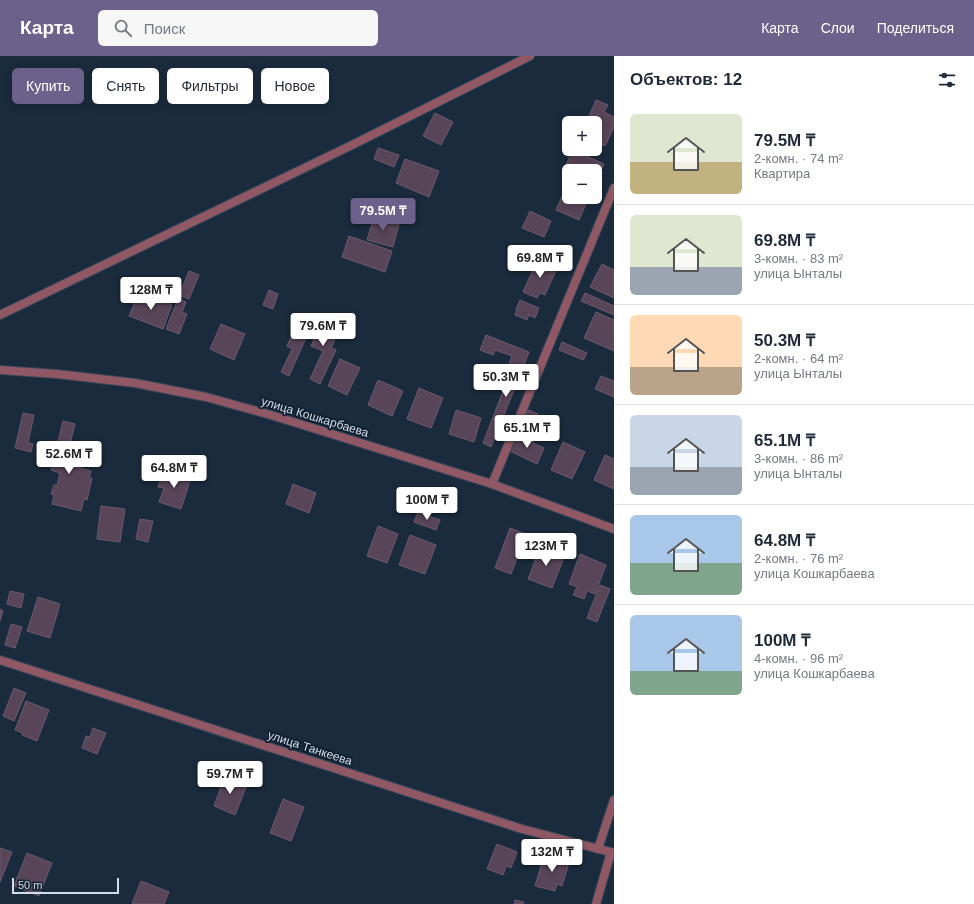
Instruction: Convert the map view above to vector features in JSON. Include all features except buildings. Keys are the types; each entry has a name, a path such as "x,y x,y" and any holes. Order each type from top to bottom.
{"street":[{"path":"0,315 352,145 530,56"},
{"path":"492,484 614,188"},
{"name":"улица Кошкарбаева","path":"0,370 57,374 135,383 206,397 271,415 492,484 614,529"},
{"name":"улица Танкеева","path":"0,660 522,829 612,853"},
{"path":"598,849 614,800"},
{"path":"596,904 612,853"}]}
